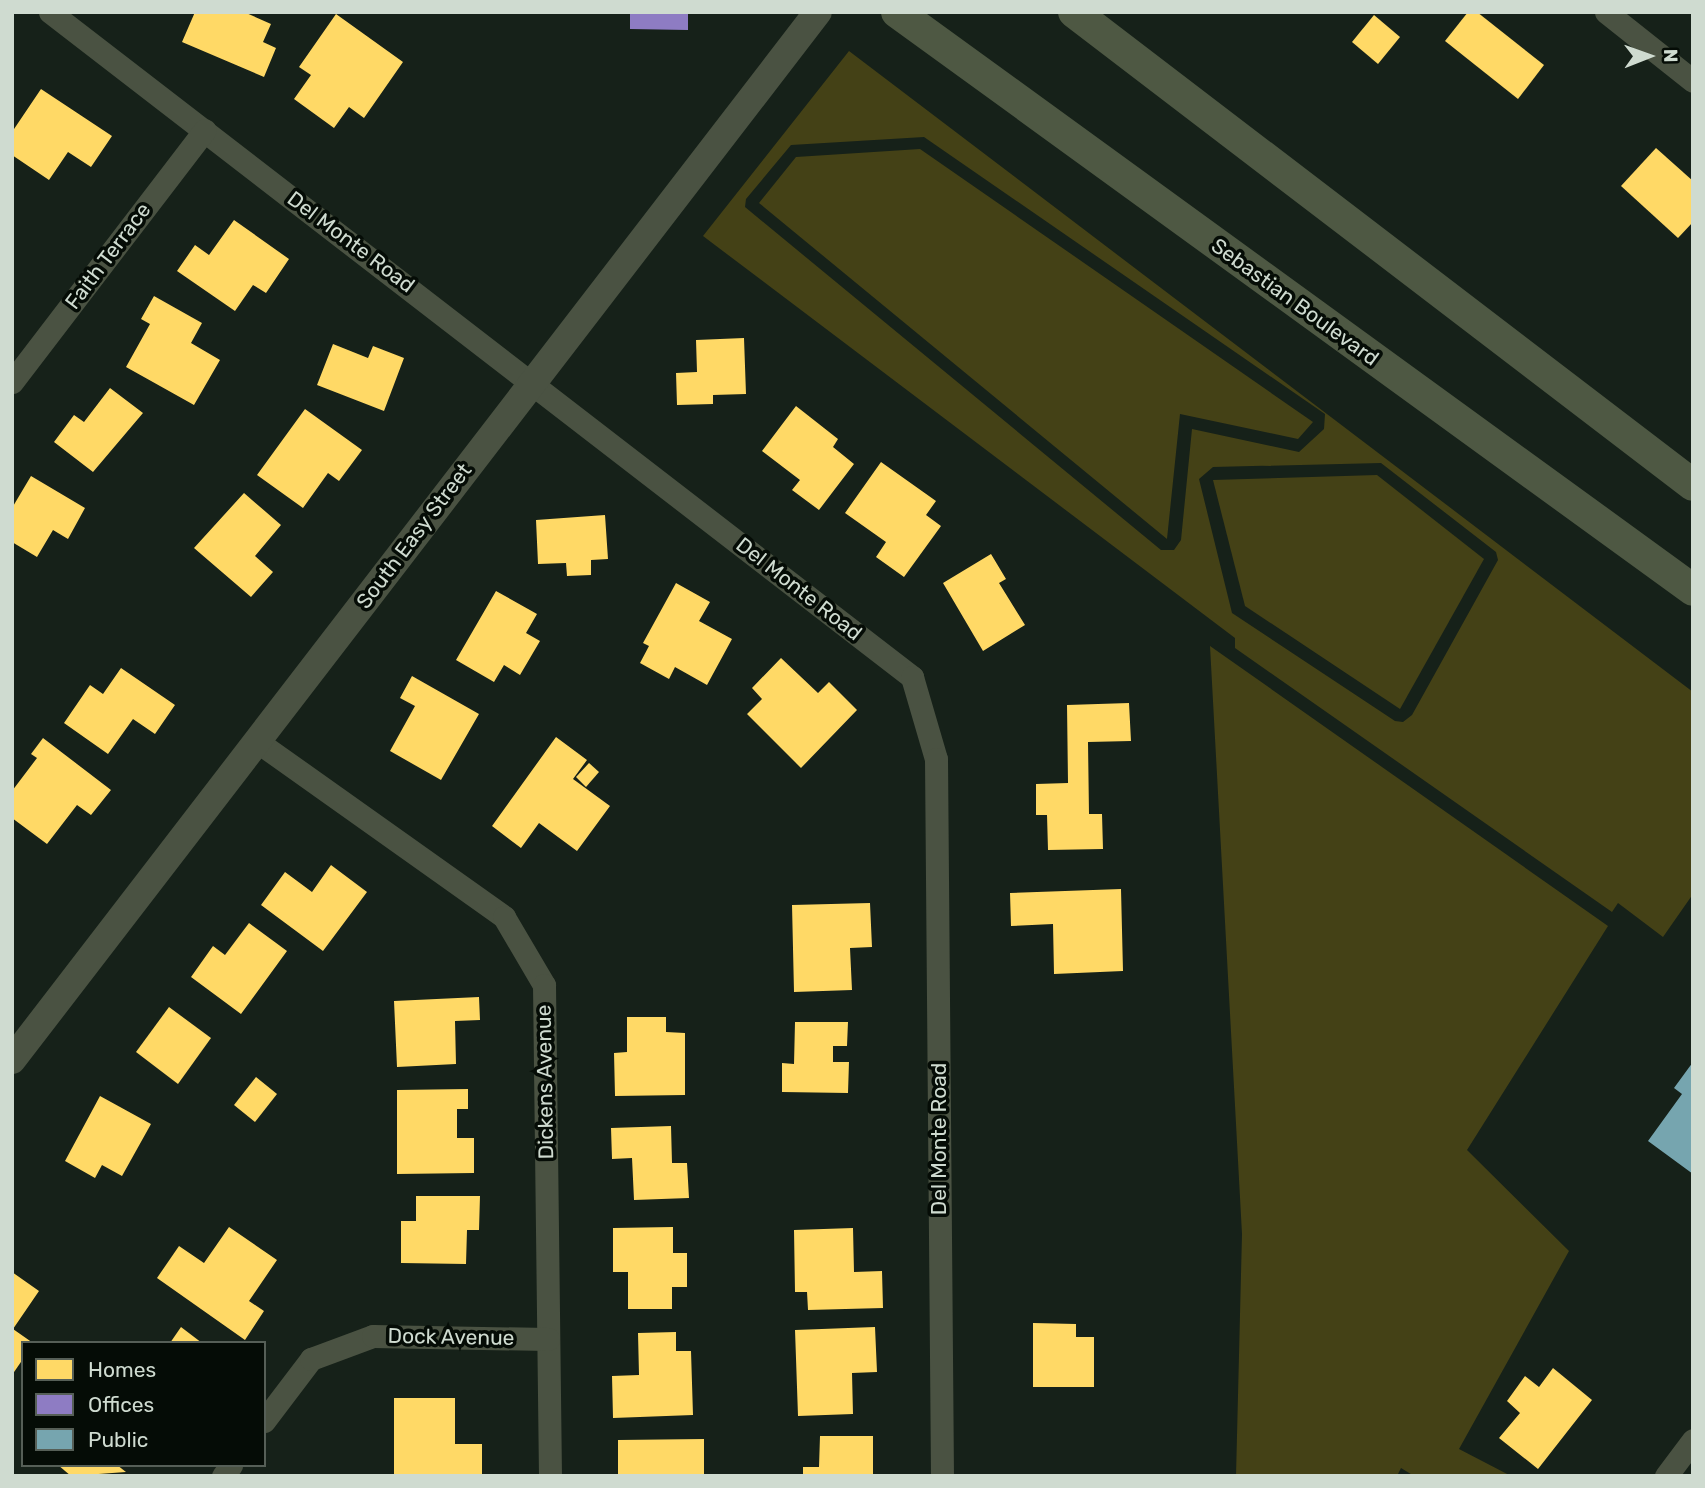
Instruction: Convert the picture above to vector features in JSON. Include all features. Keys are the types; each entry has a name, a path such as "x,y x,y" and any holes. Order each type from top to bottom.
{"main road":[{"name":"Sebastian Boulevard","path":"897,12 1693,590"},
{"path":"1074,12 1693,485"}],"street":[{"name":"Del Monte Road","path":"50,12 912,677 936,759 942,1476"},
{"name":"South Easy Street","path":"12,1060 531,381 818,12"},
{"path":"1606,12 1693,81"},
{"name":"Faith Terrace","path":"12,382 205,130"},
{"name":"Dickens Avenue","path":"258,741 504,917 544,985 550,1476"},
{"name":"Dock Avenue","path":"266,1418 311,1359 373,1336 548,1339"},
{"path":"1666,1476 1693,1440"}],"shaded area":[{"path":"849,51 1693,692 1693,894 1663,937 1618,903 1612,912 1235,648 1235,638 703,236","holes":["924,137 1325,414 1324,429 1299,452 1192,429 1181,540 1174,550 1161,550 745,207 746,199 791,145","1381,463 1496,552 1498,560 1412,715 1403,722 1395,721 1232,613 1199,479 1213,467"]},
{"path":"920,149 1313,422 1298,439 1180,414 1167,539 759,203 796,157"},
{"path":"1377,475 1484,559 1400,709 1245,606 1213,480"},
{"path":"1210,646 1608,926 1467,1150 1569,1251 1459,1449 1511,1476 1414,1476 1401,1468 1397,1476 1236,1476 1242,1234"}],"building: Homes":[{"path":"195,12 244,12 271,24 263,42 276,48 264,77 182,42"},
{"path":"1468,12 1477,12 1544,65 1518,99 1445,41"},
{"path":"336,14 403,62 364,118 349,107 334,128 294,99 311,75 299,67"},
{"path":"1374,15 1400,37 1378,64 1352,42"},
{"path":"41,89 112,136 91,167 68,152 49,180 12,155 12,132"},
{"path":"1656,148 1693,181 1693,222 1678,238 1621,186"},
{"path":"234,220 289,259 266,293 253,285 235,311 177,271 195,245 209,255"},
{"path":"154,296 202,323 191,343 220,360 194,405 126,367 150,324 141,319"},
{"path":"744,338 746,394 713,395 713,404 677,405 676,373 697,372 696,340"},
{"path":"333,344 368,358 373,346 404,358 384,411 317,385"},
{"path":"110,388 143,413 93,472 54,442 74,415 84,422"},
{"path":"796,406 838,439 833,447 854,464 819,510 792,490 800,480 762,451"},
{"path":"305,409 362,450 339,481 328,473 303,508 257,475"},
{"path":"881,462 936,501 926,515 941,526 904,577 876,557 886,542 845,513"},
{"path":"31,476 85,508 68,539 53,530 37,557 12,542 12,508"},
{"path":"244,493 281,525 255,556 273,572 251,597 194,548"},
{"path":"605,515 608,559 591,560 591,575 567,576 566,563 538,564 536,520"},
{"path":"991,554 1006,579 999,583 1025,625 983,651 943,583"},
{"path":"676,583 710,602 699,621 732,639 707,685 675,667 669,679 640,663 649,646 643,643"},
{"path":"496,591 537,614 526,633 540,641 520,675 504,665 494,682 456,660"},
{"path":"781,658 818,693 829,682 857,710 801,768 747,714 762,699 752,688"},
{"path":"121,668 175,705 155,734 133,719 108,754 64,723 90,685 103,694"},
{"path":"412,676 479,714 441,780 390,751 415,706 400,698"},
{"path":"1129,703 1131,741 1088,742 1089,814 1102,814 1103,849 1048,850 1047,815 1036,815 1036,784 1068,783 1067,705"},
{"path":"556,737 587,760 573,779 610,806 577,851 539,823 521,848 492,826"},
{"path":"43,738 111,790 91,815 77,805 47,844 12,818 12,791 37,758 31,754"},
{"path":"589,763 599,772 586,787 576,777"},
{"path":"331,865 367,892 323,951 261,905 285,872 312,892"},
{"path":"1121,889 1123,971 1054,974 1053,924 1011,926 1010,893"},
{"path":"870,903 872,947 850,948 852,990 794,992 792,905"},
{"path":"249,923 287,951 241,1014 191,977 213,946 225,955"},
{"path":"479,997 480,1020 455,1021 456,1064 397,1067 394,1001"},
{"path":"169,1007 211,1038 178,1084 136,1052"},
{"path":"627,1017 666,1017 666,1032 685,1033 685,1095 615,1096 614,1053 627,1052"},
{"path":"795,1022 848,1022 847,1046 833,1046 833,1062 849,1062 848,1093 782,1092 782,1063 794,1064"},
{"path":"256,1077 277,1094 255,1122 234,1105"},
{"path":"468,1089 468,1109 457,1109 457,1138 474,1138 474,1173 397,1174 397,1090"},
{"path":"100,1096 151,1124 122,1176 102,1165 95,1178 65,1161"},
{"path":"671,1126 672,1163 687,1163 689,1198 634,1200 632,1158 612,1159 611,1128"},
{"path":"416,1196 480,1196 479,1230 467,1230 466,1264 401,1263 401,1221 416,1221"},
{"path":"229,1227 277,1260 249,1301 264,1311 245,1340 157,1278 179,1246 204,1263"},
{"path":"673,1227 673,1253 687,1253 687,1287 672,1287 672,1309 628,1309 628,1272 613,1272 613,1228"},
{"path":"853,1228 854,1272 882,1271 883,1308 808,1310 807,1292 795,1292 794,1230"},
{"path":"12,1272 39,1291 13,1329 30,1341 21,1341 21,1362 12,1375"},
{"path":"1033,1323 1076,1324 1076,1337 1094,1337 1094,1387 1033,1387"},
{"path":"181,1327 199,1341 171,1341"},
{"path":"875,1327 877,1372 852,1373 853,1414 798,1416 795,1330"},
{"path":"676,1332 676,1351 691,1351 693,1415 613,1418 612,1376 639,1375 638,1333"},
{"path":"1553,1368 1592,1400 1538,1469 1499,1438 1520,1413 1507,1401 1525,1376 1539,1387"},
{"path":"394,1398 455,1398 455,1444 482,1444 482,1476 394,1476"},
{"path":"820,1436 873,1436 873,1476 803,1476 803,1467 819,1467"},
{"path":"704,1439 704,1476 618,1474 618,1440"},
{"path":"60,1467 120,1467 126,1472 71,1476"}],"building: Offices":[{"path":"630,12 688,12 688,30 630,29"}],"building: Public":[{"path":"1693,1062 1693,1174 1648,1141 1682,1094 1674,1088"}]}
